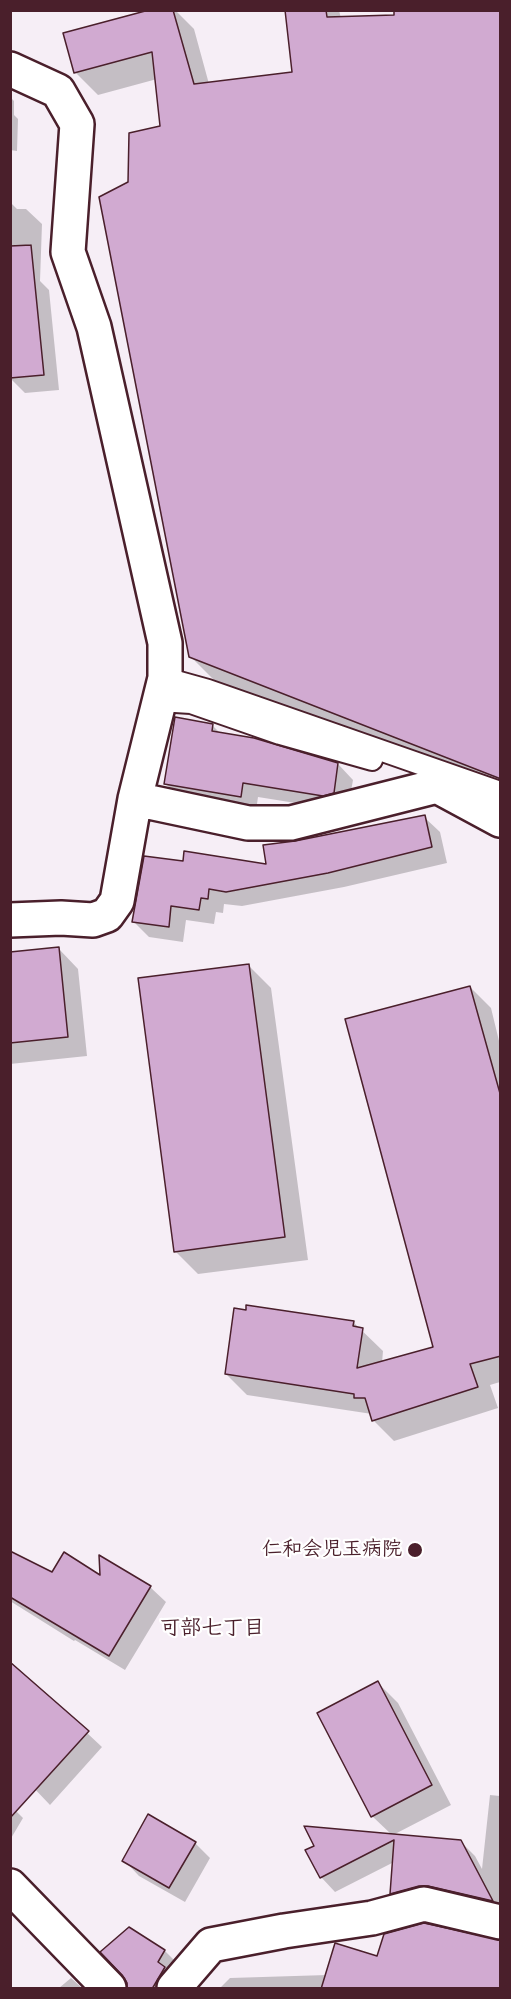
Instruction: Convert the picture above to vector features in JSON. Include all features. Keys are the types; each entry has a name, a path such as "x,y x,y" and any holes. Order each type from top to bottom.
{"street":[{"path":"10,69 58,91 77,124 68,252 94,327 165,643 162,689 135,799 117,902 106,915 93,920 61,918 10,920"},
{"path":"135,799 248,823 291,823 437,786 501,819"},
{"path":"10,1886 109,1989"},
{"path":"174,1989 211,1945 372,1918 424,1904 501,1922"}],"lane":[{"path":"162,689 192,703 280,734 385,763 437,786"},
{"path":"162,689 208,690 501,792"}],"building":[{"path":"149,10 173,10 194,84 292,72 285,10 326,10 327,17 394,15 394,10 501,10 501,779 189,657 99,197 128,182 129,133 160,126 152,52 74,73 63,33"},
{"path":"31,245 44,375 10,378 10,246"},
{"path":"175,717 213,724 212,731 254,738 338,763 334,793 323,796 243,783 241,797 164,784"},
{"path":"425,815 432,847 328,873 226,892 209,889 208,899 201,898 199,910 171,906 169,927 132,922 144,856 183,861 184,851 266,864 263,845 295,841"},
{"path":"59,947 68,1037 10,1043 10,952"},
{"path":"249,964 285,1237 174,1252 138,978"},
{"path":"470,986 501,1097 501,1356 470,1364 478,1387 372,1421 365,1398 354,1398 354,1394 225,1374 234,1308 246,1310 246,1305 354,1321 353,1326 363,1328 357,1368 433,1347 345,1019"},
{"path":"10,1551 52,1572 64,1552 100,1575 99,1555 151,1586 109,1656 10,1597"},
{"path":"10,1662 89,1731 10,1818"},
{"path":"378,1681 432,1785 371,1817 317,1713"},
{"path":"148,1814 196,1842 169,1888 122,1861"},
{"path":"304,1826 461,1840 493,1901 428,1886 419,1886 390,1894 394,1840 320,1878 305,1850 314,1846"},
{"path":"424,1923 501,1940 501,1989 321,1989 335,1943 377,1956 384,1934"},
{"path":"129,1927 165,1950 158,1962 165,1967 152,1989 127,1989 127,1983 122,1975 100,1952"}],"place":[{"name":"仁和会児玉病院","path":"415,1550"}],"district":[{"name":"可部七丁目","path":"212,1629"}]}
